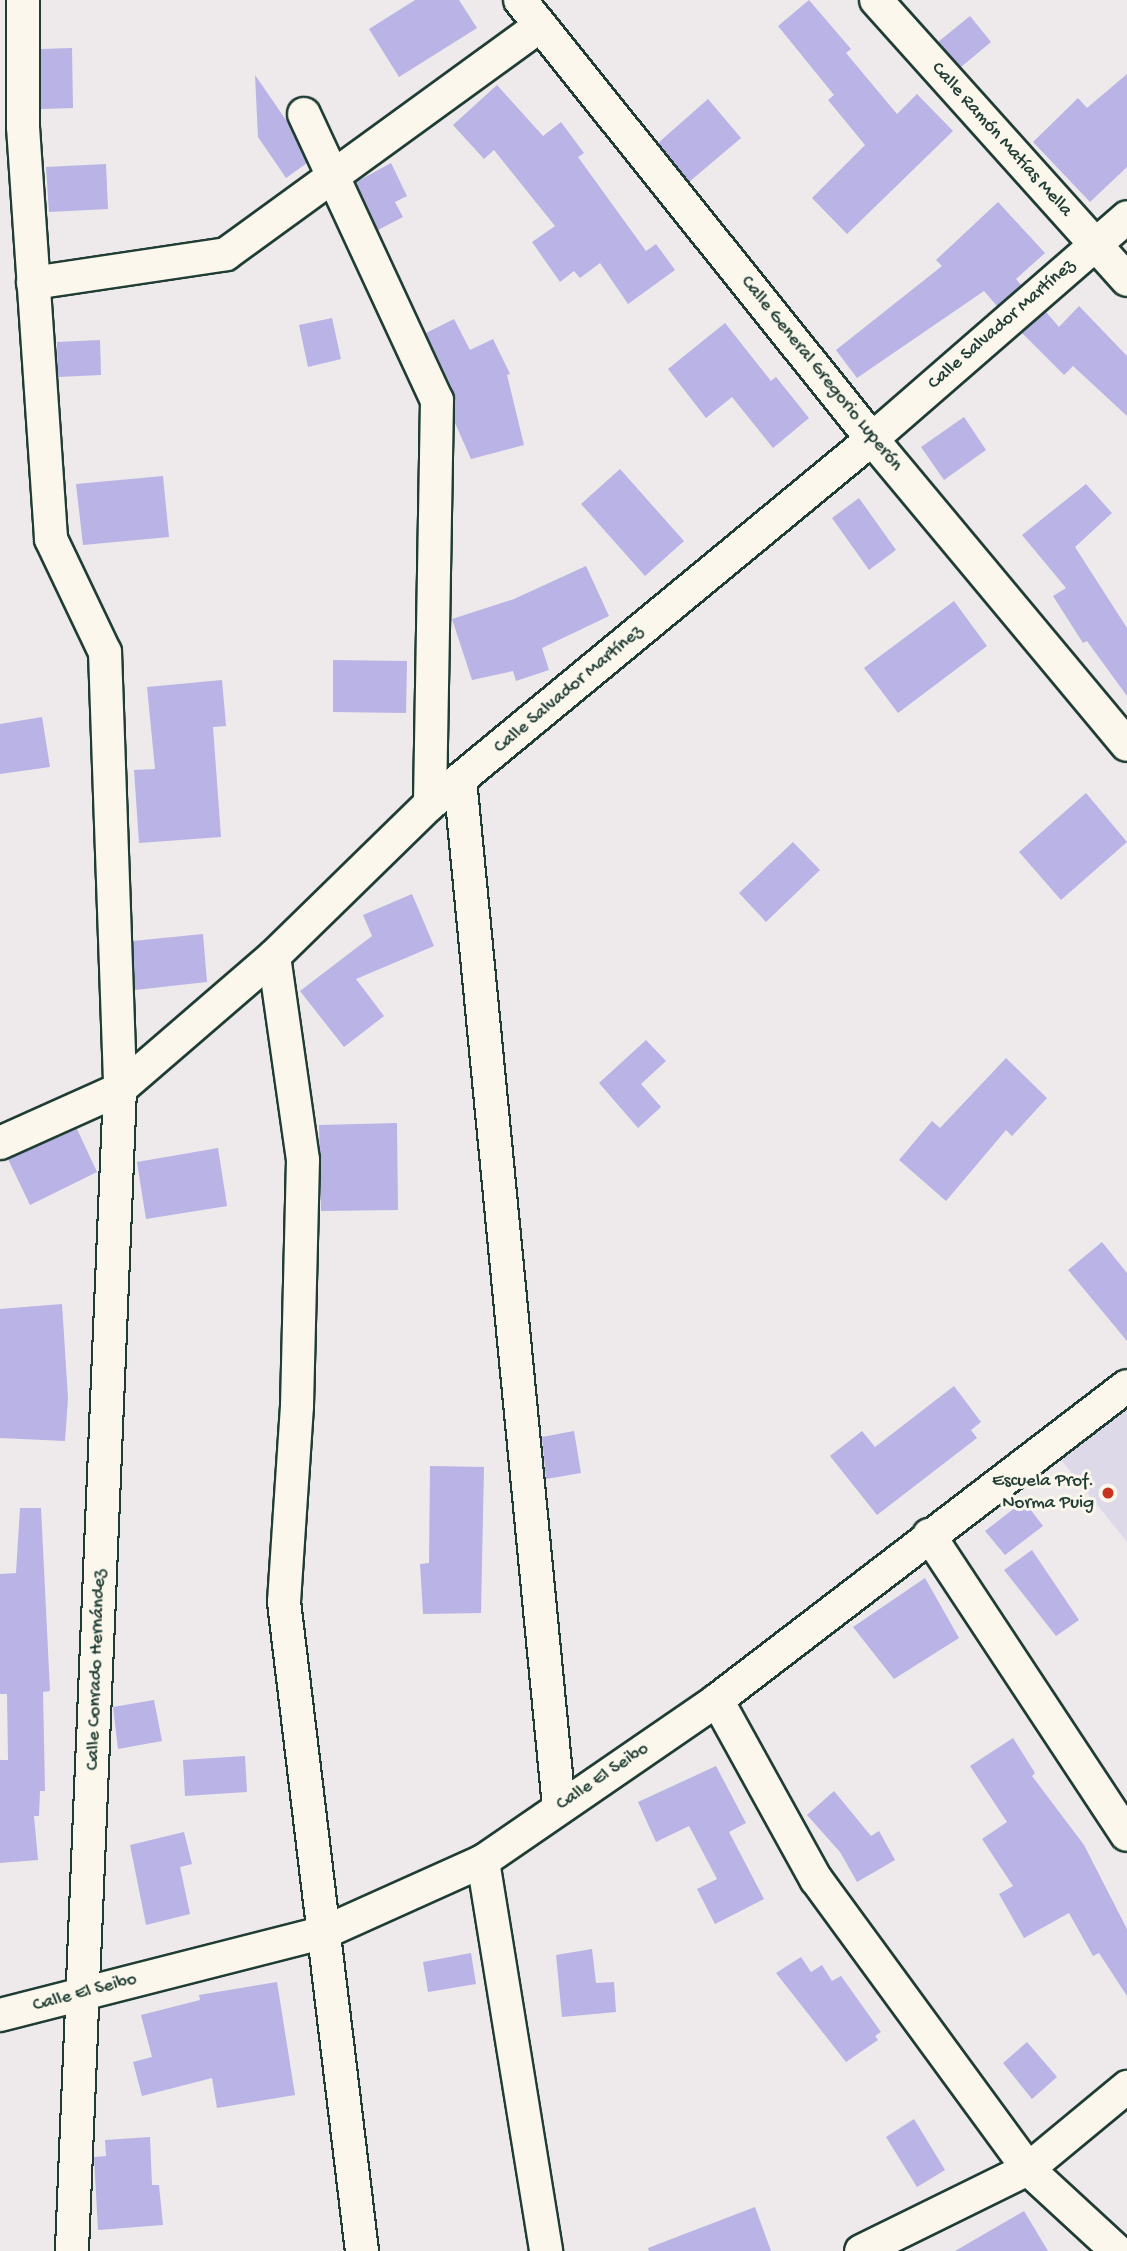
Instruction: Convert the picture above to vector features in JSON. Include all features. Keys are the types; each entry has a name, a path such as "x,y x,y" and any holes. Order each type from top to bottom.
{"street":[{"path":"11,129 23,0"},
{"name":"Calle General Gregorio Luperón","path":"520,0 872,439 1127,745"},
{"name":"Calle Ramón Matías Mella","path":"876,0 1127,280"},
{"path":"33,283 226,254 335,178 540,26"},
{"path":"304,114 437,401 430,804"},
{"name":"Calle Conrado Hernández","path":"11,129 33,283 51,539 105,652 120,1089 85,1992 72,2251"},
{"name":"Calle Salvador Martínez","path":"0,1143 120,1089 274,956 430,804 872,439 1127,217"},
{"path":"460,780 559,1806"},
{"path":"274,956 303,1160 298,1406 284,1602 362,2251"},
{"name":"Calle El Seibo","path":"0,2015 325,1932 483,1861 559,1806 717,1700 1127,1386"},
{"path":"929,1535 1127,1835"},
{"path":"717,1700 816,1879 1028,2169 1117,2251"},
{"path":"483,1861 547,2251"},
{"path":"861,2251 1028,2169 1127,2087"}],"shaded area":[{"name":"Escuela Prof. Norma Puig","path":"1127,1386 1127,1542 1049,1445"}],"building":[{"path":"415,0 459,0 477,28 399,77 369,29"},
{"path":"809,0 851,49 846,53 897,114 917,94 953,131 847,234 812,198 865,145 828,100 834,95 778,26"},
{"path":"970,16 991,42 961,67 938,42"},
{"path":"72,48 73,108 41,109 41,49"},
{"path":"1127,74 1127,167 1090,202 1033,142 1078,98 1087,108"},
{"path":"255,75 288,123 307,163 286,178 258,137"},
{"path":"497,85 543,136 561,122 584,153 578,157 646,251 656,244 675,270 628,304 600,263 580,278 574,271 560,282 532,242 555,226 494,150 484,159 453,125"},
{"path":"708,99 741,138 689,182 658,143"},
{"path":"391,163 407,196 395,202 403,217 378,230 356,182"},
{"path":"106,164 108,209 49,212 46,167"},
{"path":"998,202 1045,253 1016,279 1021,285 997,306 984,291 857,378 836,350 942,266 936,260"},
{"path":"1079,306 1127,356 1127,416 1073,366 1064,375 1022,333 1046,312 1059,327"},
{"path":"332,318 341,359 308,367 299,325"},
{"path":"454,319 470,350 493,339 510,374 507,375 524,445 471,459 455,423 454,392 426,333"},
{"path":"725,323 771,381 776,377 809,418 773,448 732,397 706,418 668,369"},
{"path":"100,340 101,375 58,377 57,342"},
{"path":"964,417 986,450 944,480 921,447"},
{"path":"620,469 684,541 645,576 581,504"},
{"path":"163,476 169,537 83,545 76,484"},
{"path":"1086,484 1112,513 1075,547 1127,628 1127,696 1087,641 1083,643 1053,596 1066,588 1022,535"},
{"path":"859,498 896,550 869,570 832,518"},
{"path":"586,566 609,616 542,648 549,670 516,681 513,671 472,680 452,619 514,599"},
{"path":"954,601 987,646 898,713 864,668"},
{"path":"333,660 407,661 406,713 333,712"},
{"path":"222,680 226,726 213,727 221,837 139,843 134,770 155,769 147,687"},
{"path":"42,717 50,767 0,774 0,724"},
{"path":"1086,793 1127,842 1061,900 1019,852"},
{"path":"793,842 820,870 766,922 739,893"},
{"path":"412,894 434,946 356,979 384,1016 344,1047 300,991 372,936 363,915"},
{"path":"203,934 207,982 135,990 133,941"},
{"path":"646,1040 666,1061 641,1084 661,1107 638,1128 599,1083"},
{"path":"1006,1058 1047,1098 1012,1136 1006,1130 946,1201 899,1160 932,1121 940,1128"},
{"path":"397,1123 398,1210 321,1211 319,1125"},
{"path":"77,1129 97,1172 30,1205 8,1159"},
{"path":"218,1148 227,1206 146,1219 137,1162"},
{"path":"1102,1242 1127,1273 1127,1341 1068,1270"},
{"path":"62,1304 68,1398 65,1441 0,1438 0,1309"},
{"path":"954,1386 981,1422 971,1430 977,1438 877,1515 830,1456 862,1431 875,1447"},
{"path":"574,1431 581,1473 546,1479 542,1437"},
{"path":"430,1466 484,1467 481,1613 423,1614 420,1564 429,1563"},
{"path":"1024,1501 1043,1526 1005,1555 985,1531"},
{"path":"20,1508 41,1508 50,1691 43,1692 45,1791 40,1791 39,1816 34,1816 38,1860 0,1863 0,1760 8,1760 7,1694 0,1694 0,1574 16,1573"},
{"path":"1032,1550 1079,1620 1056,1636 1004,1570"},
{"path":"925,1578 959,1638 894,1679 853,1627"},
{"path":"154,1700 162,1741 118,1749 113,1707"},
{"path":"1013,1738 1035,1773 1032,1776 1084,1845 1127,1929 1127,1996 1099,1953 1093,1956 1069,1913 1024,1938 999,1894 1013,1886 982,1839 1007,1822 970,1766"},
{"path":"245,1756 247,1792 185,1796 183,1760"},
{"path":"716,1766 746,1823 729,1832 764,1899 715,1924 697,1889 717,1879 689,1826 656,1842 638,1802"},
{"path":"834,1791 871,1836 879,1831 895,1860 857,1882 840,1852 807,1815"},
{"path":"184,1832 192,1864 180,1867 190,1914 146,1925 130,1845"},
{"path":"592,1949 596,1983 614,1982 616,2012 562,2017 556,1955"},
{"path":"471,1953 476,1984 428,1992 423,1962"},
{"path":"801,1957 811,1972 822,1965 832,1981 841,1976 881,2032 875,2036 878,2040 846,2062 776,1973"},
{"path":"277,1982 295,2095 217,2108 212,2078 142,2096 133,2062 152,2057 141,2015 200,2000 199,1995"},
{"path":"1027,2042 1057,2077 1032,2099 1003,2063"},
{"path":"914,2119 945,2170 917,2187 886,2137"},
{"path":"150,2137 152,2185 159,2185 163,2225 98,2230 94,2157 106,2156 105,2140"},
{"path":"755,2207 771,2251 649,2251 648,2248"},
{"path":"1024,2211 1048,2251 955,2251"}],"place":[{"name":"Escuela Prof. Norma Puig","path":"1108,1493"}]}
